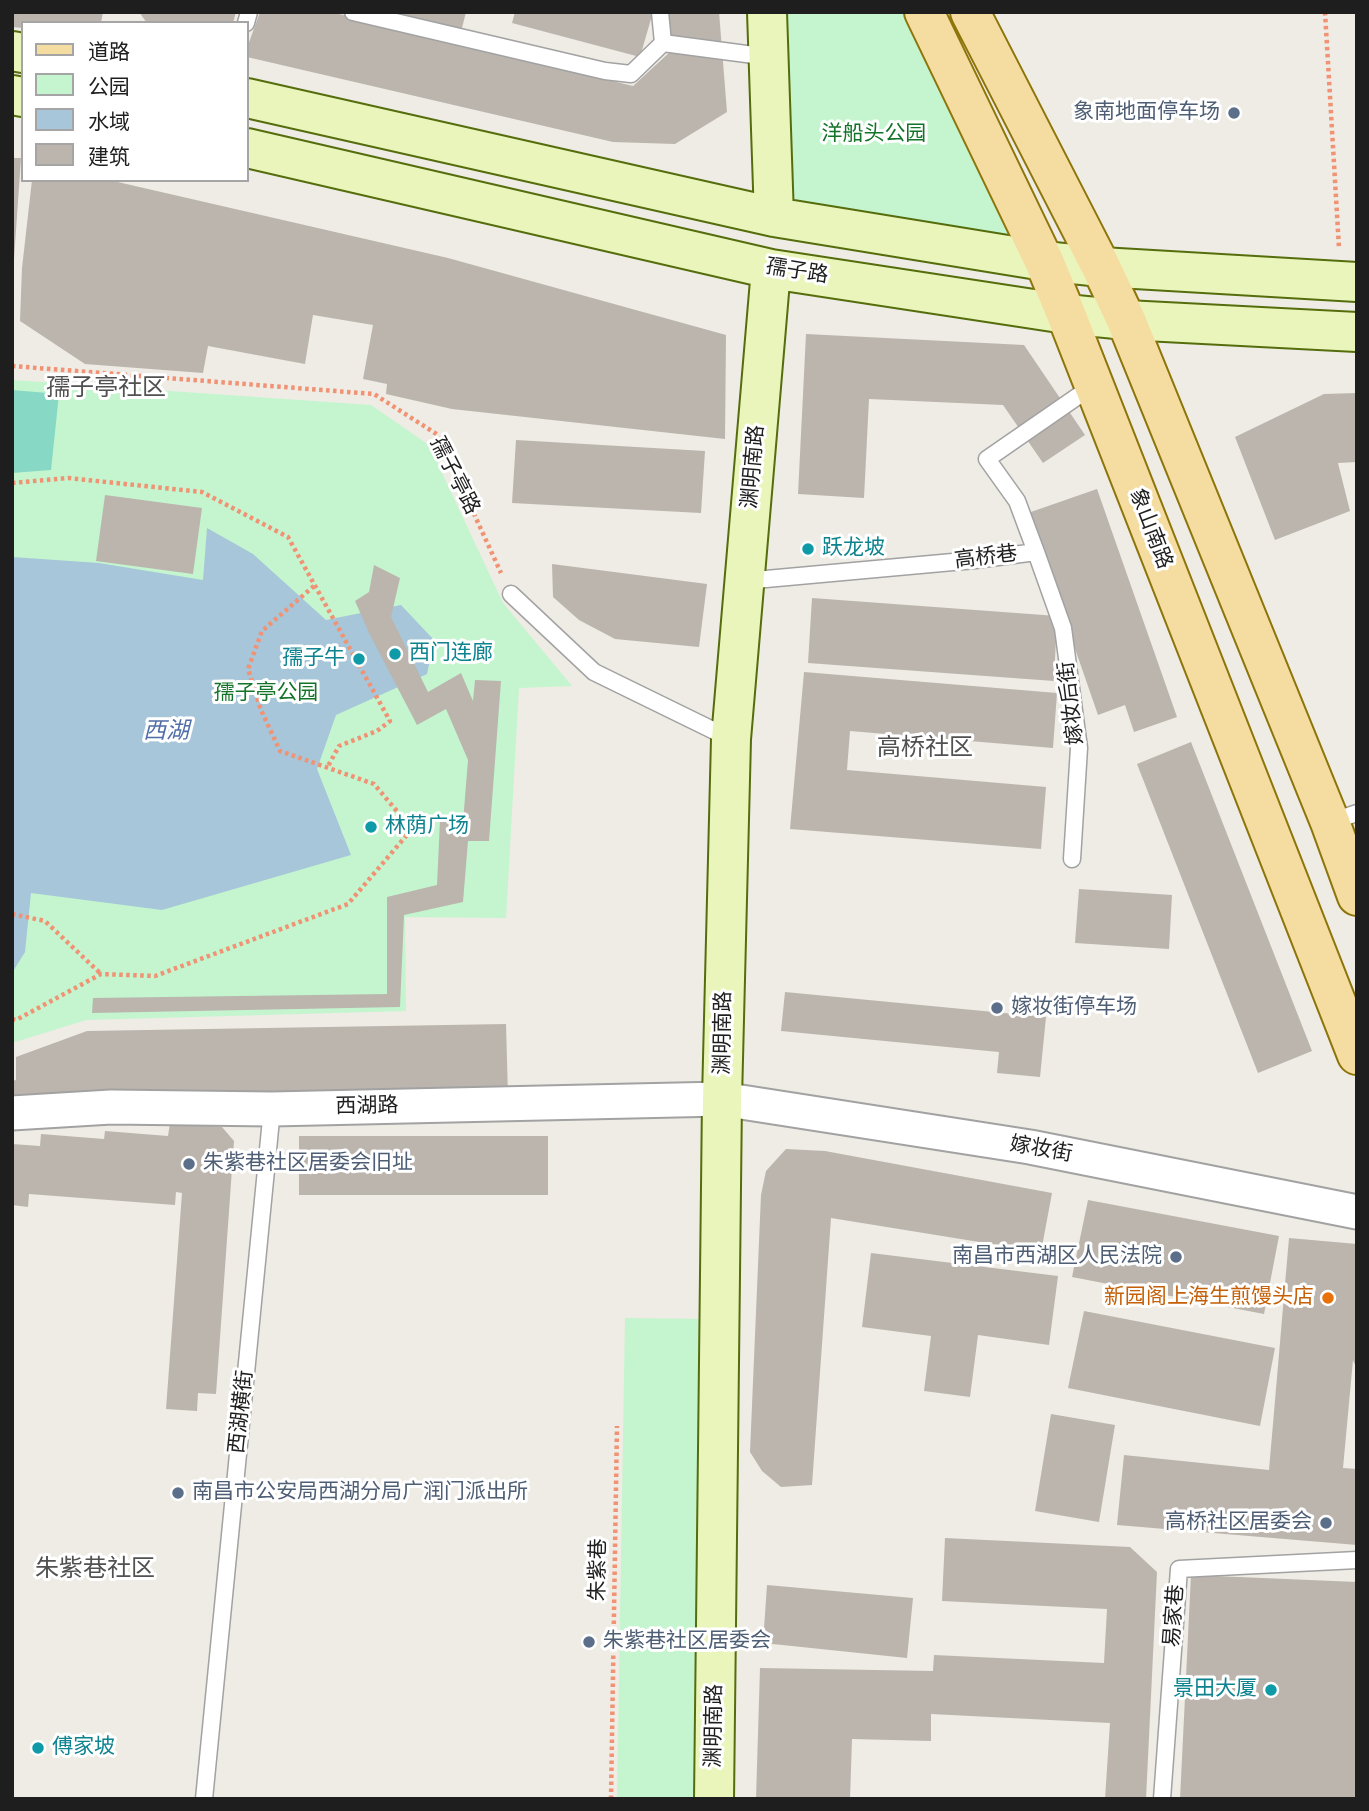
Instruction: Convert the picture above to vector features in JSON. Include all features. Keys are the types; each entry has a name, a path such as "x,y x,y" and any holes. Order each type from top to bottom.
{"main road":[{"path":"767,12 774,217"},
{"name":"象山南路","path":"924,12 1044,261 1357,1055"},
{"path":"970,12 1126,320 1343,818 1357,896"},
{"path":"248,98 774,217 1044,261 1101,267 1349,281"},
{"name":"孺子路","path":"248,148 771,269 1066,314 1126,320 1357,332"},
{"name":"渊明南路","path":"714,1799 722,1099 731,739 771,269"}],"street":[{"name":"西湖路","path":"12,1113 111,1107 272,1110 722,1099"},
{"name":"嫁妆街","path":"722,1099 1030,1147 1357,1212"}],"lane":[{"path":"353,12 605,71 631,74 663,43"},
{"path":"660,12 663,43"},
{"path":"663,43 769,57"},
{"name":"高桥巷","path":"744,581 1036,552 1017,501 988,459 1094,385"},
{"name":"嫁妆后街","path":"1036,552 1063,628 1079,748 1073,859"},
{"path":"511,594 594,672 731,739"},
{"name":"西湖横街","path":"204,1799 272,1110"},
{"name":"易家巷","path":"1162,1799 1179,1569 1357,1560"}],"path":[{"path":"1325,12 1349,281"},
{"name":"孺子亭路","path":"12,366 374,394 438,435 511,594"},
{"path":"12,483 68,478 202,492 288,537 390,721 377,732 339,746 327,768"},
{"path":"12,1019 16,1020 100,974 155,976 348,904 412,829 374,784 280,751 261,710 248,668 262,631 314,586"},
{"path":"12,914 46,921 100,974"},
{"name":"朱紫巷","path":"611,1799 617,1426"}],"green space":[{"name":"洋船头公园","path":"786,12 907,12 1016,241 792,208"},
{"name":"孺子亭公园","path":"12,380 371,405 429,445 503,603 572,686 519,688 506,918 405,917 406,1011 86,1020 12,1043"},
{"path":"12,390 59,394 51,470 12,473"},
{"path":"625,1318 707,1319 699,1799 617,1799"}],"water":[{"name":"西湖","path":"207,528 253,554 326,620 401,605 434,640 427,674 336,715 317,769 351,855 162,910 31,893 25,952 12,973 12,557 99,563 203,580"}],"building":[{"path":"12,12 103,12 101,21 21,21 21,28 12,27"},
{"path":"139,12 236,12 234,21 146,21"},
{"path":"260,12 331,12 633,86 671,51 666,12 719,12 727,112 675,144 613,142 248,57 248,45"},
{"path":"396,12 466,12 461,32"},
{"path":"515,12 653,12 640,57 512,23"},
{"path":"12,158 21,158 14,259 12,259"},
{"path":"32,182 118,182 448,258 726,335 725,439 452,409 386,394 387,384 363,379 373,325 313,315 305,364 208,346 203,373 85,364 20,321 22,268"},
{"path":"806,334 1024,345 1085,435 1043,463 1003,405 869,399 864,498 798,494"},
{"path":"1357,393 1357,462 1338,463 1350,511 1275,540 1235,437 1324,394"},
{"path":"516,440 705,451 701,513 512,503"},
{"path":"1097,489 1177,717 1134,732 1125,705 1098,715 1028,513"},
{"path":"105,495 202,508 193,574 96,561"},
{"path":"552,564 707,584 699,647 615,639 579,620 553,597"},
{"path":"374,565 400,578 391,617 428,692 461,673 473,701 475,680 501,681 489,841 468,841 463,902 404,915 400,1007 92,1013 93,998 387,994 387,897 437,885 440,821 463,822 468,760 446,709 417,725 370,635 355,601 369,592"},
{"path":"812,598 1057,616 1054,681 808,663"},
{"path":"804,672 1057,693 1053,748 850,731 847,770 1046,787 1041,849 790,829"},
{"path":"1191,742 1312,1051 1258,1073 1137,764"},
{"path":"1079,889 1172,895 1169,949 1075,943"},
{"path":"785,992 1046,1017 1040,1077 997,1073 999,1052 781,1031"},
{"path":"506,1024 508,1096 12,1104 16,1057 87,1031"},
{"path":"170,1123 222,1127 234,1141 216,1394 198,1393 197,1411 166,1409 182,1193 176,1192 175,1205 29,1194 28,1207 12,1205 12,1144 40,1146 41,1134 104,1139 105,1131 168,1136"},
{"path":"299,1136 548,1136 548,1195 299,1195"},
{"path":"786,1149 825,1151 1052,1193 1041,1252 831,1218 812,1485 781,1487 762,1471 750,1452 761,1195 766,1171"},
{"name":"南昌市西湖区人民法院","path":"1088,1200 1279,1236 1264,1314 1072,1277"},
{"path":"1289,1238 1357,1244 1357,1370 1353,1360 1343,1468 1357,1469 1357,1545 1117,1525 1124,1455 1269,1470"},
{"path":"871,1253 1058,1276 1049,1345 978,1335 970,1397 924,1391 931,1336 862,1327"},
{"path":"1084,1311 1275,1348 1260,1426 1068,1388"},
{"path":"1051,1414 1115,1425 1099,1522 1035,1511"},
{"path":"945,1538 1130,1547 1157,1572 1146,1799 1105,1799 1110,1723 931,1714 931,1741 852,1739 850,1799 756,1799 760,1668 933,1671 934,1655 1104,1663 1107,1609 942,1601"},
{"name":"景田大厦","path":"1191,1575 1357,1582 1357,1799 1180,1799"},
{"path":"767,1585 913,1598 907,1658 763,1643"}],"place":[{"name":"象南地面停车场","path":"1234,113"},
{"name":"跃龙坡","path":"808,549"},
{"name":"西门连廊","path":"395,654"},
{"name":"孺子牛","path":"359,659"},
{"name":"林荫广场","path":"371,827"},
{"name":"嫁妆街停车场","path":"997,1008"},
{"name":"朱紫巷社区居委会旧址","path":"189,1164"},
{"name":"南昌市西湖区人民法院","path":"1176,1257"},
{"name":"新园阁上海生煎馒头店","path":"1328,1298"},
{"name":"南昌市公安局西湖分局广润门派出所","path":"178,1493"},
{"name":"高桥社区居委会","path":"1326,1523"},
{"name":"朱紫巷社区居委会","path":"589,1642"},
{"name":"景田大厦","path":"1271,1690"},
{"name":"傅家坡","path":"38,1748"}],"district":[{"name":"孺子亭社区","path":"106,389"},
{"name":"高桥社区","path":"925,749"},
{"name":"朱紫巷社区","path":"95,1570"}]}
